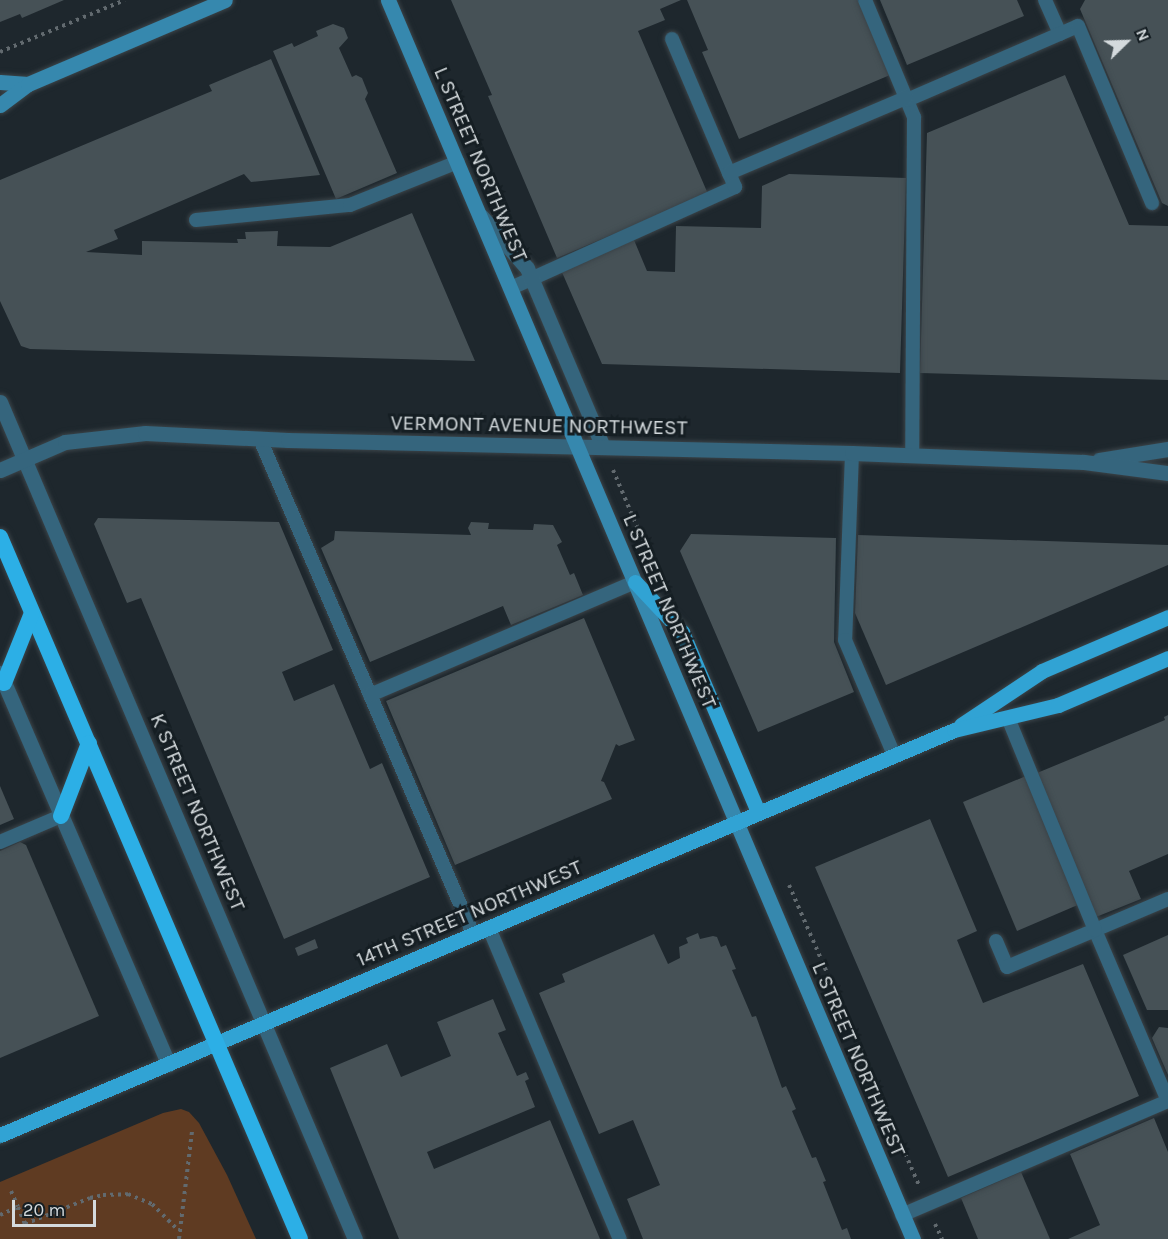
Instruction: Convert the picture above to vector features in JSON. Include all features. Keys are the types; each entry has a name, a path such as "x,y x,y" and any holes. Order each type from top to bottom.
{"highway":[{"path":"0,537 300,1239"},
{"path":"2,678 32,613"},
{"path":"61,816 89,743"}],"main road":[{"path":"0,105 28,84 225,0"},
{"name":"L STREET NORTHWEST","path":"388,0 913,1239"},
{"path":"0,81 28,84"},
{"path":"635,582 682,632 758,812"},
{"name":"14TH STREET NORTHWEST","path":"954,730 1042,671 1168,616"},
{"name":"14TH STREET NORTHWEST","path":"0,1135 954,730 1058,705 1168,658"}],"street":[{"path":"479,214 527,268 603,447"},
{"name":"K STREET NORTHWEST","path":"0,402 355,1239"},
{"name":"VERMONT AVENUE NORTHWEST","path":"0,470 65,442 126,435 852,453 1084,462 1168,473"},
{"name":"VERMONT AVENUE NORTHWEST","path":"1084,462 1168,449"},
{"path":"2,678 168,1064"}],"lane":[{"path":"865,0 914,117 912,456"},
{"path":"1045,0 1060,34"},
{"path":"729,173 1078,26 1152,203"},
{"path":"511,288 735,188 672,39"},
{"path":"196,220 350,205 458,162"},
{"path":"260,439 473,934"},
{"path":"852,453 845,640 894,755"},
{"path":"370,695 635,582"},
{"path":"902,1215 1168,1101 1008,718"},
{"path":"0,842 61,816"},
{"path":"996,941 1007,967 1168,899"},
{"path":"489,928 621,1239"}],"path":[{"path":"0,52 125,0"},
{"name":"L STREET NORTHWEST","path":"603,447 648,551"},
{"name":"L STREET NORTHWEST","path":"786,877 942,1239"},
{"path":"179,1239 192,1131"},
{"path":"11,1191 25,1224 90,1198 128,1194 152,1204 179,1231"},
{"path":"0,1215 18,1207"}],"shaded area":[{"path":"181,1109 189,1112 199,1123 227,1175 256,1239 0,1239 0,1182 163,1113"}],"building":[{"path":"0,0 64,0 22,18 20,14 0,22"},
{"path":"451,0 681,0 660,9 665,20 638,31 708,194 557,258 488,96 492,95"},
{"path":"687,0 858,0 890,75 739,139 702,52 708,50"},
{"path":"880,0 1017,0 1024,16 907,65"},
{"path":"1085,0 1168,0 1168,206 1162,203 1080,9"},
{"path":"333,24 344,28 348,38 339,48 352,77 356,75 362,78 368,93 365,99 397,173 336,199 273,51 292,43 294,47 318,36 316,31"},
{"path":"271,59 320,175 251,182 244,174 114,230 118,239 86,252 142,255 142,241 238,243 237,239 246,239 245,232 278,231 277,246 330,247 412,213 475,361 30,349 21,346 0,301 0,180 212,91 209,85"},
{"path":"1065,75 1129,225 1168,226 1168,380 920,373 927,133"},
{"path":"789,174 906,178 900,373 602,364 561,270 634,240 647,271 675,272 676,226 761,228 762,186"},
{"path":"98,518 279,522 333,650 282,672 294,701 334,684 370,769 382,763 430,877 284,939 141,598 127,603 94,524"},
{"path":"471,522 489,523 488,529 533,530 534,524 553,525 562,542 557,545 570,575 574,573 583,595 511,625 503,606 370,662 321,548 334,540 335,531 471,535 468,528"},
{"path":"691,534 836,538 834,642 854,692 758,732 680,551"},
{"path":"858,535 1168,545 1168,565 886,685 855,613"},
{"path":"584,618 635,740 619,746 616,744 601,781 604,782 612,799 455,865 386,701"},
{"path":"1168,715 1168,854 1129,871 1141,899 1096,917 1037,773 1165,720 1164,717"},
{"path":"1026,776 1080,904 1017,931 963,802"},
{"path":"0,786 14,819 0,825"},
{"path":"930,819 977,931 957,940 983,1003 1083,964 1139,1096 948,1177 815,867"},
{"path":"20,842 26,845 99,1016 0,1058 0,851"},
{"path":"698,933 700,939 713,936 717,937 721,947 726,945 736,969 732,970 752,1017 756,1016 782,1088 786,1086 796,1109 792,1111 812,1158 816,1157 842,1230 847,1228 851,1239 643,1239 627,1199 660,1185 633,1120 599,1134 539,993 565,982 562,974 654,934 668,964 680,958 679,947 688,943 686,938"},
{"path":"1168,935 1168,1010 1147,1010 1123,955"},
{"path":"315,939 318,948 298,956 295,948"},
{"path":"493,999 506,1030 498,1033 517,1076 526,1072 529,1079 525,1081 535,1107 427,1152 434,1169 550,1120 600,1239 399,1239 330,1068 387,1044 401,1077 451,1056 437,1022"},
{"path":"1159,1027 1168,1028 1168,1075 1152,1038"},
{"path":"1154,1118 1168,1152 1168,1239 1068,1239 1100,1225 1070,1154"},
{"path":"1021,1172 1050,1239 978,1239 961,1198"}]}
